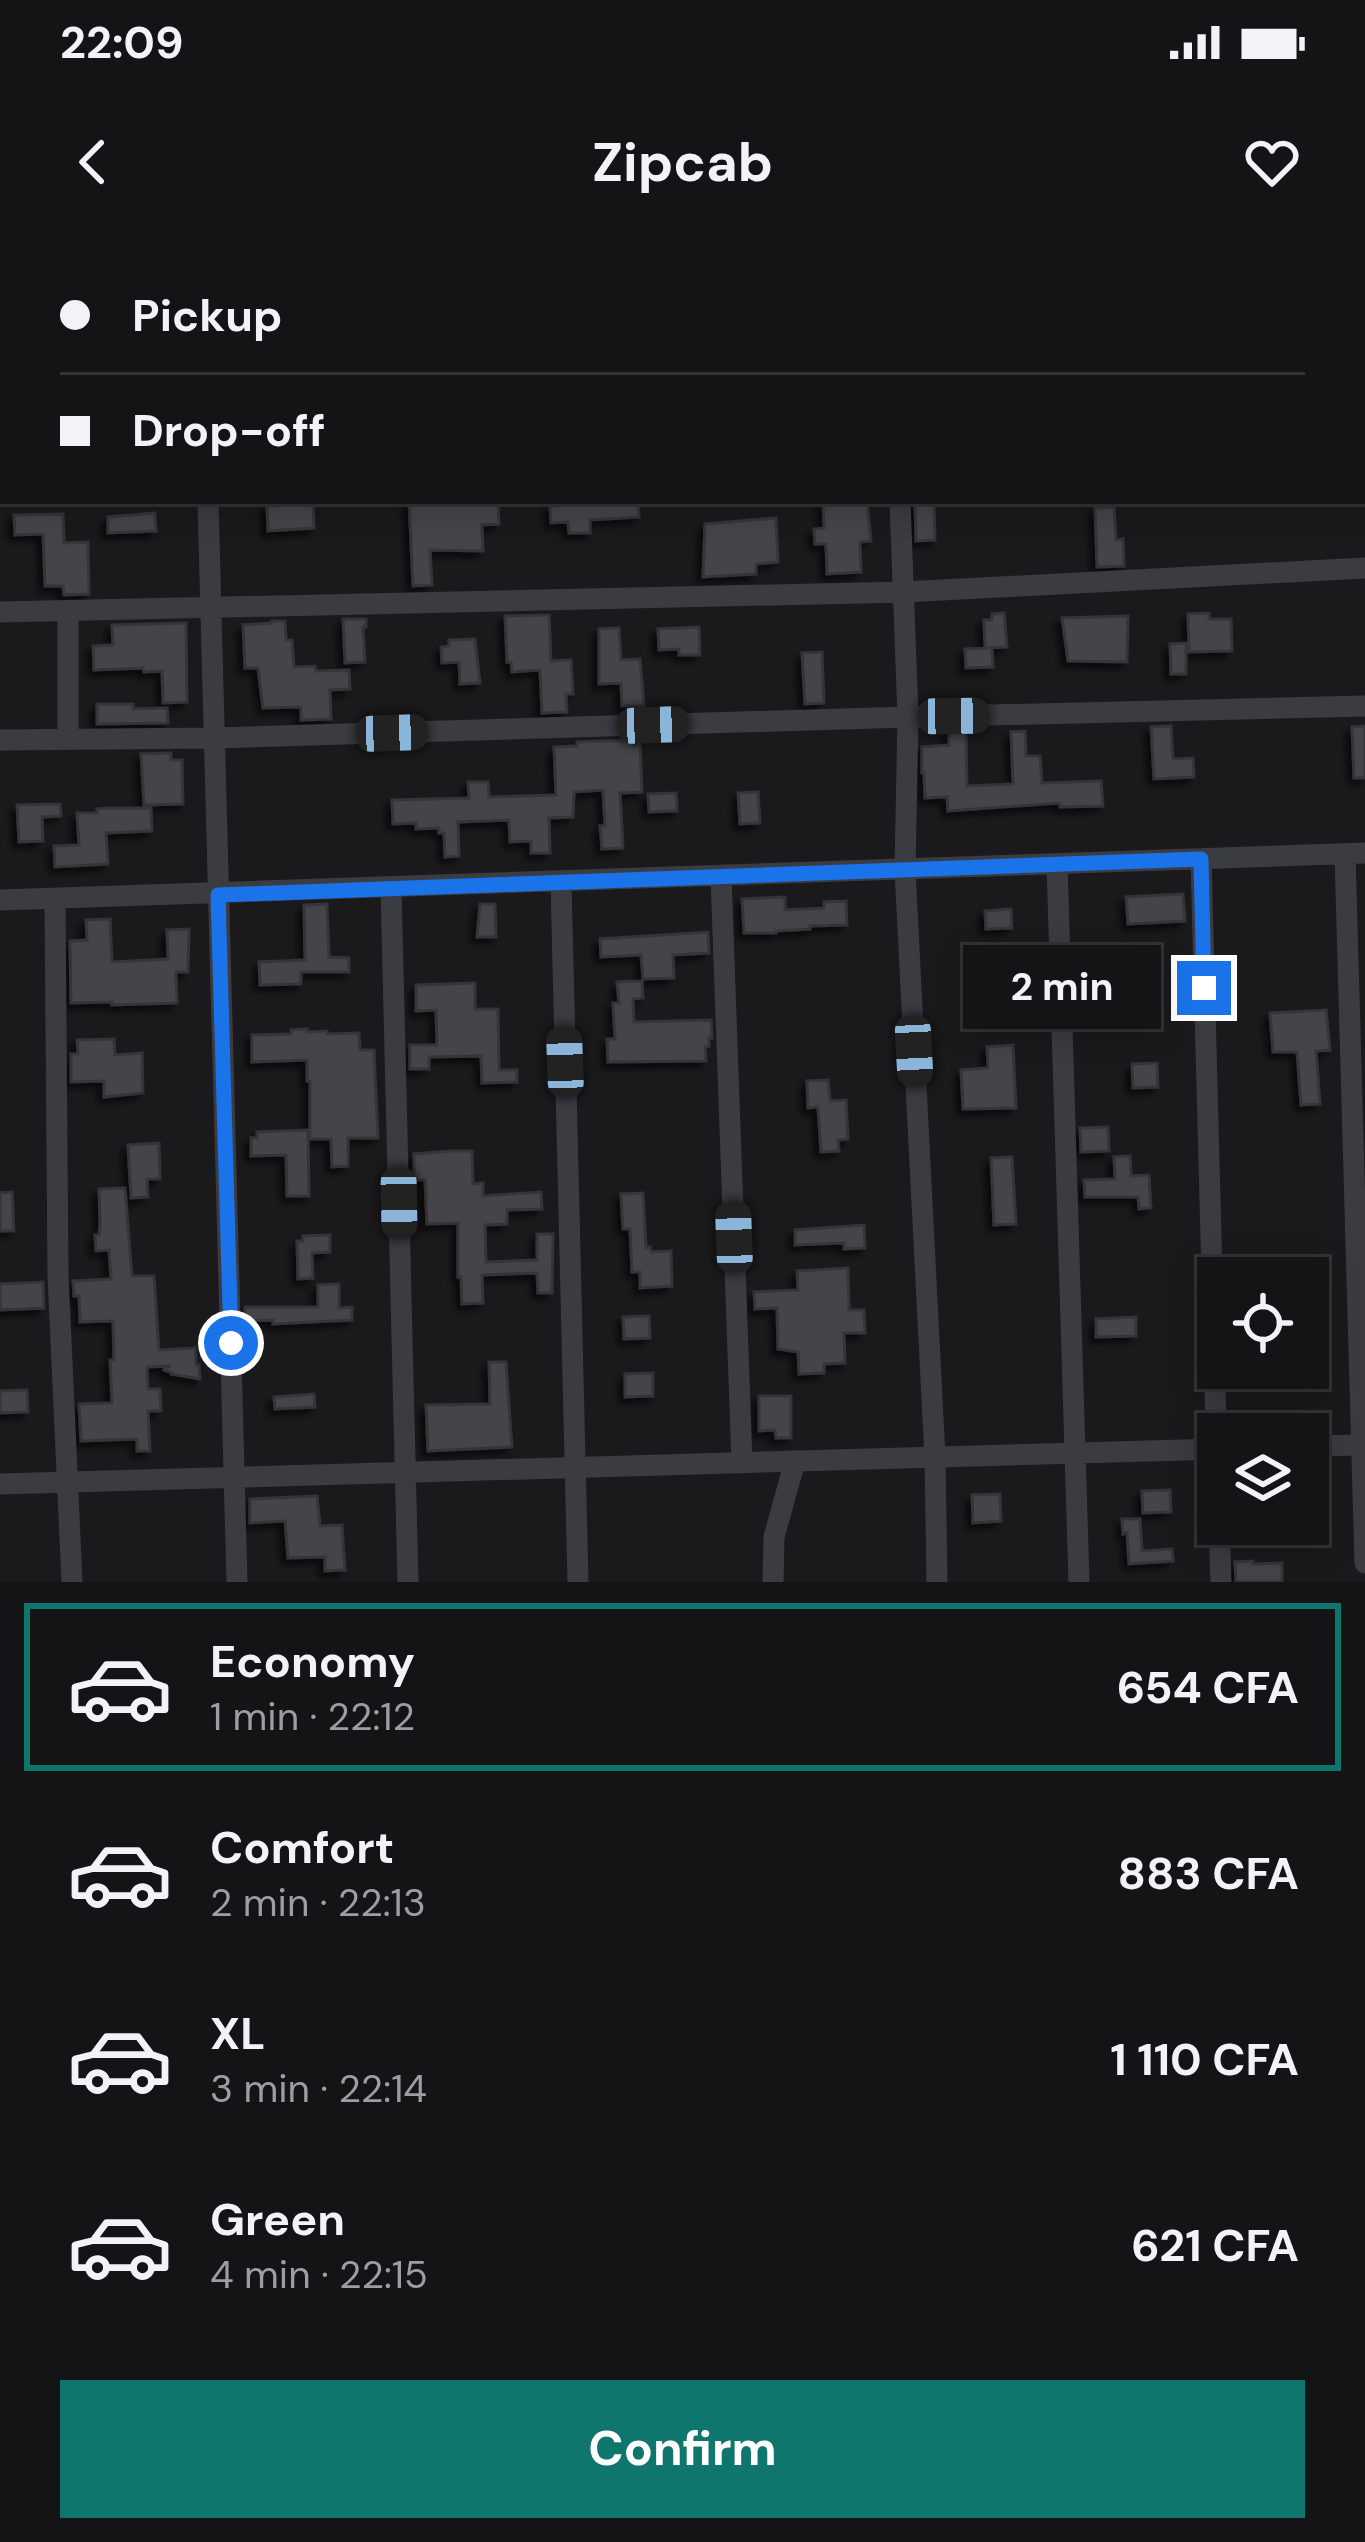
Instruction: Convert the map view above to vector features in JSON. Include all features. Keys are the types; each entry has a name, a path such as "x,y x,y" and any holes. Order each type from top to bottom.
{"street":[{"path":"208,504 237,1582"},
{"path":"900,504 908,716 905,870 935,1457 937,1582"},
{"path":"0,612 904,592 1365,568"},
{"path":"68,611 68,738"},
{"path":"0,740 1365,706"},
{"path":"0,900 1355,854 1365,1563"},
{"path":"1201,859 1216,1413"},
{"path":"1057,864 1079,1582"},
{"path":"721,877 742,1463"},
{"path":"560,882 578,1582"},
{"path":"391,888 408,1582"},
{"path":"55,898 58,1274 72,1582"},
{"path":"1329,1446 1363,1445"},
{"path":"0,1484 1197,1450"},
{"path":"773,1582 773,1537 795,1461"},
{"path":"1220,1545 1221,1582"}],"building":[{"path":"313,504 314,528 268,531 267,506"},
{"path":"409,504 498,504 499,524 482,525 483,551 430,550 432,585 413,586"},
{"path":"638,504 639,517 590,520 590,533 569,533 568,522 551,523 550,506"},
{"path":"823,504 867,504 871,541 860,542 861,572 827,574 826,544 815,544 814,529 824,528"},
{"path":"915,504 934,504 935,540 916,541"},
{"path":"1114,507 1124,566 1097,567 1095,508"},
{"path":"155,513 156,531 108,533 108,517"},
{"path":"63,514 64,543 88,542 89,594 64,595 63,586 45,586 43,534 15,535 14,515"},
{"path":"776,518 778,562 756,564 756,574 703,577 705,524"},
{"path":"1004,613 1007,647 985,648 984,620"},
{"path":"1209,613 1209,619 1231,619 1232,651 1189,652 1188,614"},
{"path":"549,615 551,661 571,660 573,694 566,694 567,712 542,713 540,670 512,672 507,662 505,616"},
{"path":"1128,616 1127,662 1068,661 1062,618"},
{"path":"343,619 366,619 365,662 345,663"},
{"path":"285,621 294,667 349,670 350,689 330,690 331,719 301,720 301,707 263,708 258,668 245,668 243,625"},
{"path":"186,623 187,702 163,703 162,671 94,670 93,646 113,645 112,625"},
{"path":"699,627 700,655 659,650 658,629"},
{"path":"619,628 621,660 640,659 644,706 622,706 621,683 599,684 599,629"},
{"path":"475,639 480,683 460,684 459,662 442,663 441,647 449,646 449,640"},
{"path":"1186,643 1186,674 1171,674 1170,644"},
{"path":"992,648 993,667 966,668 965,649"},
{"path":"822,652 824,703 805,704 802,653"},
{"path":"97,704 167,708 168,723 97,724"},
{"path":"1171,726 1173,759 1193,758 1194,777 1154,779 1151,727"},
{"path":"1365,726 1365,778 1354,778 1352,727"},
{"path":"949,731 966,731 967,786 1013,784 1011,732 1025,731 1026,756 1040,756 1042,783 1101,781 1103,806 1060,807 1060,803 948,811 947,797 925,798 922,747 949,745"},
{"path":"633,740 633,745 640,745 642,792 620,793 623,848 602,849 603,790 574,792 573,817 549,818 550,853 531,853 531,841 510,842 509,820 458,822 459,856 445,857 444,833 439,828 393,824 392,800 469,798 468,782 488,782 489,797 556,795 554,747"},
{"path":"171,753 171,760 182,760 183,804 144,805 141,754"},
{"path":"758,792 760,823 740,824 738,793"},
{"path":"676,793 677,811 649,812 648,794"},
{"path":"60,804 61,816 42,817 43,841 19,842 17,805"},
{"path":"151,808 152,831 106,833 108,864 55,867 54,846 79,845 77,813"},
{"path":"1183,894 1185,921 1128,924 1126,897"},
{"path":"785,897 785,910 824,908 824,902 846,901 847,925 744,933 742,899"},
{"path":"327,904 329,957 349,958 349,972 301,972 301,984 260,985 259,962 305,960 304,905"},
{"path":"480,904 495,904 496,937 477,937"},
{"path":"1011,909 1012,928 986,929 985,911"},
{"path":"110,919 112,962 168,959 167,930 189,929 188,972 176,972 177,1003 71,1003 70,941 87,940 86,920"},
{"path":"708,932 709,953 673,955 674,978 643,979 641,955 601,957 600,939"},
{"path":"642,981 643,998 633,999 634,1022 711,1020 706,1061 608,1062 607,1039 615,1039 617,982"},
{"path":"475,983 475,1009 498,1009 499,1070 517,1070 517,1082 482,1083 481,1056 429,1057 429,1069 410,1069 410,1045 437,1045 436,1010 416,1011 416,985"},
{"path":"1013,993 1014,1018 987,1019 986,994"},
{"path":"1326,1010 1330,1050 1316,1051 1320,1104 1301,1105 1297,1052 1273,1052 1270,1013"},
{"path":"307,1029 359,1033 360,1050 374,1050 378,1138 348,1138 348,1166 332,1167 331,1139 310,1139 307,1060 252,1062 252,1035"},
{"path":"114,1039 115,1055 142,1053 143,1093 104,1097 104,1081 71,1082 71,1054 78,1054 77,1040"},
{"path":"1013,1045 1016,1108 963,1109 961,1070 988,1068 987,1047"},
{"path":"1157,1063 1158,1087 1133,1088 1132,1064"},
{"path":"828,1080 830,1101 846,1100 848,1139 838,1140 839,1151 821,1152 818,1107 808,1108 807,1081"},
{"path":"1108,1127 1109,1151 1081,1152 1080,1128"},
{"path":"308,1130 309,1196 287,1196 286,1155 251,1156 251,1138 257,1138 257,1132"},
{"path":"159,1143 160,1179 147,1179 148,1197 131,1198 128,1145"},
{"path":"472,1151 473,1184 483,1183 483,1196 541,1192 542,1209 507,1210 507,1224 485,1225 486,1262 537,1260 537,1234 553,1234 552,1293 538,1293 537,1273 482,1275 483,1303 462,1304 458,1223 427,1224 425,1180 414,1180 414,1154"},
{"path":"1130,1156 1131,1176 1149,1175 1151,1208 1139,1209 1138,1197 1085,1197 1084,1180 1115,1179 1114,1157"},
{"path":"1012,1157 1016,1224 994,1225 991,1158"},
{"path":"125,1188 132,1276 154,1276 159,1350 195,1348 199,1365 200,1379 164,1370 171,1366 147,1367 148,1389 160,1389 161,1411 148,1411 150,1451 137,1451 137,1439 81,1441 79,1404 112,1403 113,1321 80,1322 73,1281 111,1279 109,1250 96,1251 99,1189"},
{"path":"12,1192 14,1231 0,1231 0,1193"},
{"path":"643,1193 646,1248 671,1251 672,1286 640,1288 640,1272 632,1272 630,1229 623,1229 621,1194"},
{"path":"864,1225 865,1248 844,1249 844,1243 795,1245 795,1230"},
{"path":"330,1235 330,1252 312,1253 313,1278 298,1279 297,1241 303,1241 303,1236"},
{"path":"848,1268 849,1310 864,1310 865,1333 844,1333 845,1363 824,1364 824,1373 799,1374 798,1352 778,1349 777,1308 755,1309 754,1292 798,1290 797,1271"},
{"path":"43,1282 44,1308 0,1310 0,1284"},
{"path":"339,1284 339,1308 352,1307 352,1320 245,1321 245,1307 318,1307 318,1285"},
{"path":"649,1316 650,1338 624,1339 623,1317"},
{"path":"1136,1317 1136,1336 1096,1337 1096,1319"},
{"path":"489,1362 506,1362 512,1447 428,1451 426,1405 490,1404"},
{"path":"653,1373 653,1396 625,1397 625,1374"},
{"path":"27,1390 28,1412 0,1413 0,1391"},
{"path":"314,1394 315,1407 275,1409 274,1397"},
{"path":"759,1396 791,1396 791,1438 776,1438 775,1430 759,1431"},
{"path":"1170,1490 1171,1512 1143,1513 1142,1491"},
{"path":"1000,1494 1001,1521 973,1523 972,1495"},
{"path":"317,1496 320,1526 342,1525 345,1570 325,1571 325,1557 288,1558 285,1521 250,1523 250,1499"},
{"path":"1122,1519 1140,1519 1142,1551 1172,1549 1173,1561 1129,1564"},
{"path":"1235,1562 1282,1563 1282,1582 1236,1582"}],"route":[{"path":"231,1343 218,895 1201,859 1204,988"}]}
